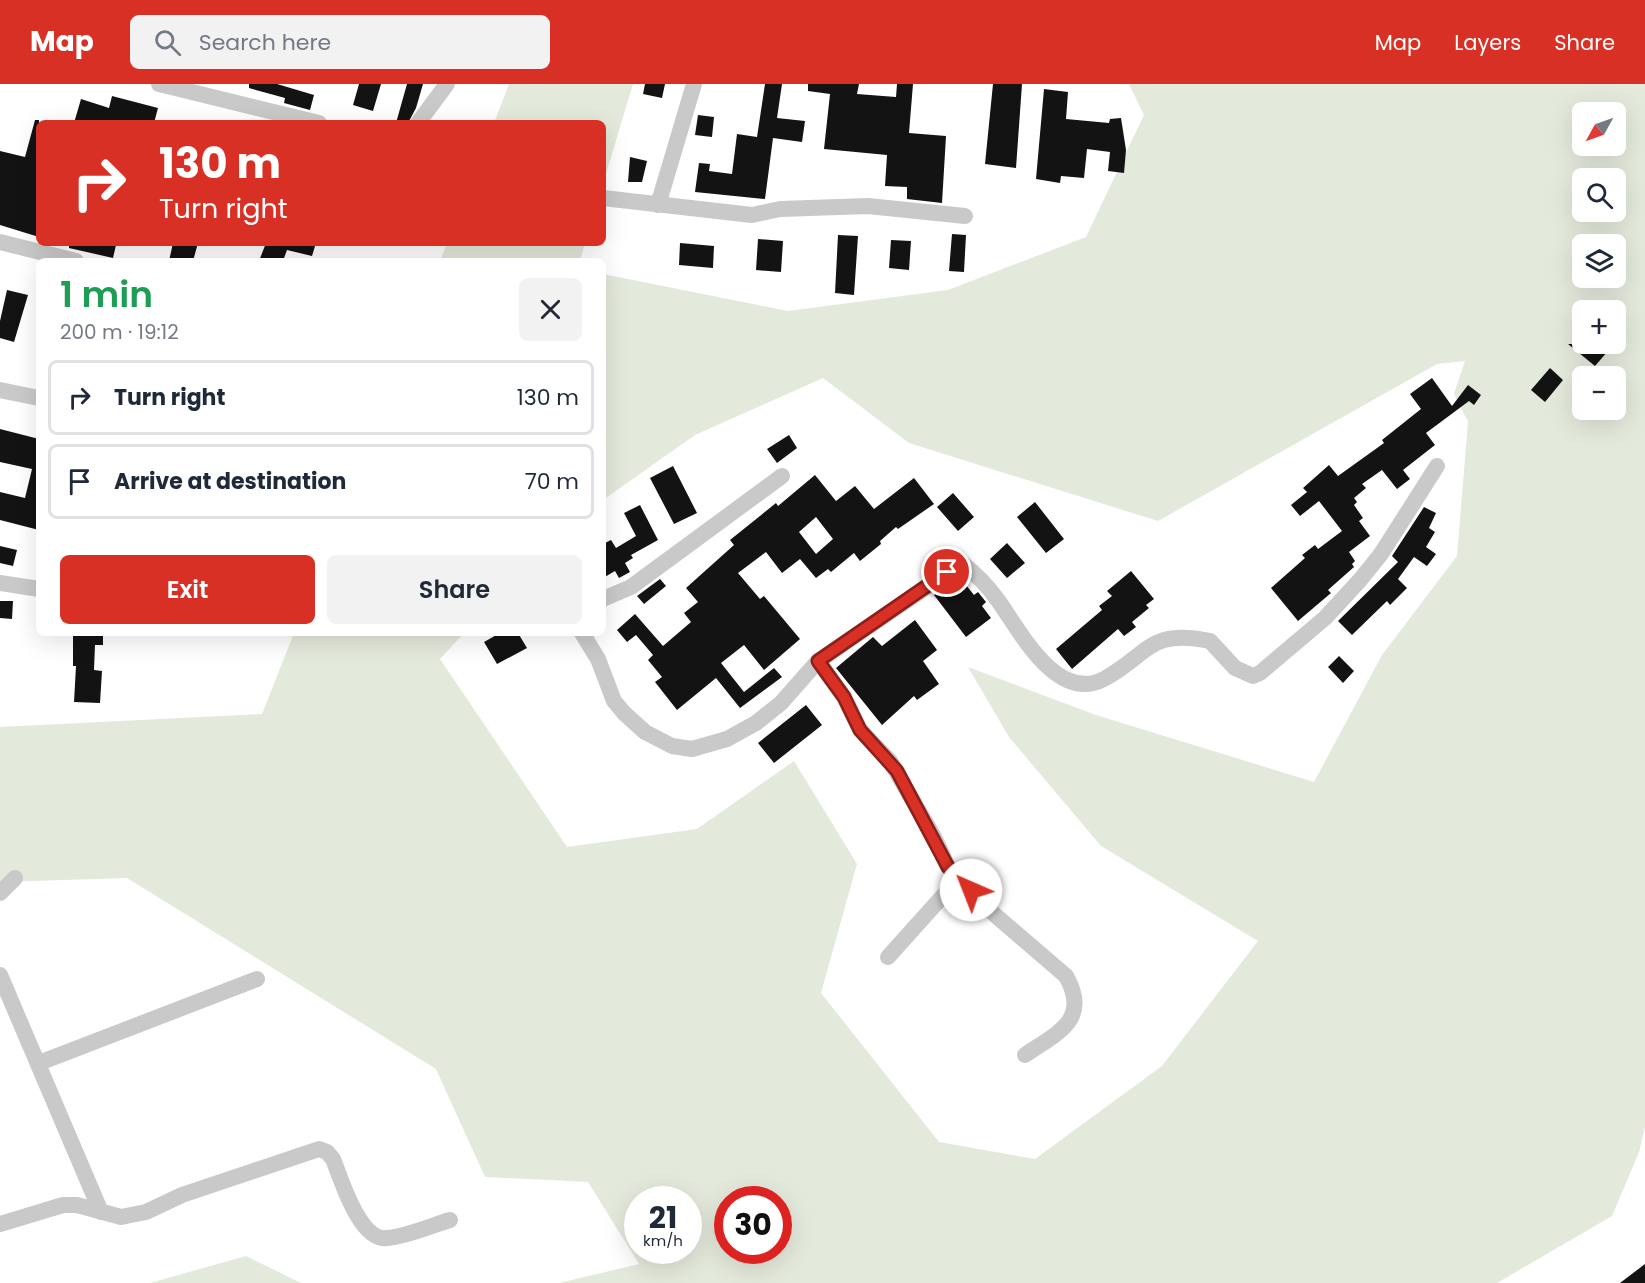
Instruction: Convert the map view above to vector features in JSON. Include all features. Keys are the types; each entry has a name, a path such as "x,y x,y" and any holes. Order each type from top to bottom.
{"street":[{"path":"159,84 307,120"},
{"path":"420,120 447,84"},
{"path":"658,205 694,84"},
{"path":"606,198 752,215 780,209 868,206 965,216"},
{"path":"0,242 64,258"},
{"path":"0,390 36,397"},
{"path":"584,636 598,659 614,701 624,713 645,732 683,750 727,739 756,723 781,704 818,661 962,563 982,579 1010,620 1048,668 1065,680 1083,683 1100,681 1143,649 1164,639 1210,641 1235,668 1253,676 1260,673 1325,618 1360,580 1381,554 1437,466"},
{"path":"606,598 631,587 782,476"},
{"path":"0,583 36,589"},
{"path":"818,661 844,697 860,730 890,761 934,837 941,854 959,878 995,915 1066,976 1072,987 1076,1008 1072,1017 1059,1032 1025,1055"},
{"path":"0,893 15,878"},
{"path":"888,957 959,878"},
{"path":"0,975 101,1212"},
{"path":"39,1063 257,979"},
{"path":"0,1224 63,1205 77,1205 121,1217 146,1212 182,1195 310,1149 327,1152 333,1159 358,1217 372,1234 387,1238 450,1220"}],"shaded area":[{"path":"509,84 633,84 606,174 606,120 495,120"},
{"path":"1129,84 1645,84 1645,1127 1639,1152 1612,1216 1497,1283 559,1283 639,1264 702,1264 702,1186 624,1186 624,1240 588,1182 485,1177 436,1069 127,878 0,882 0,727 262,714 293,636 461,636 440,659 567,847 697,829 794,761 857,864 821,993 939,1142 1035,1159 1162,1066 1258,941 1101,846 1009,737 968,667 1096,715 1314,782 1382,655 1457,556 1468,422 1454,394 1465,361 1437,364 1158,521 909,443 823,378 695,435 606,498 606,275 788,311 948,290 1086,237 1144,115"},
{"path":"446,246 584,246 581,258 441,258"},
{"path":"246,1256 301,1283 150,1283"}],"building":[{"path":"249,84 277,84 314,95 310,110 284,103 285,98 249,88"},
{"path":"359,84 381,84 373,111 353,105"},
{"path":"407,84 423,84 416,108 410,120 397,120"},
{"path":"645,84 665,84 662,98 643,94"},
{"path":"765,84 782,84 777,118 805,121 802,142 773,138 765,199 695,192 699,163 710,164 709,171 732,174 737,134 757,137"},
{"path":"808,84 859,84 857,94 896,97 897,84 913,84 909,133 946,136 942,203 907,199 907,187 885,186 887,155 824,149 830,94 808,91"},
{"path":"993,84 1022,84 1016,168 985,164"},
{"path":"1044,89 1068,92 1066,119 1109,123 1110,119 1121,118 1126,150 1124,173 1108,171 1110,152 1087,149 1084,178 1061,176 1060,183 1036,179"},
{"path":"112,96 158,108 155,120 75,120 81,99 109,108"},
{"path":"698,115 714,117 712,137 695,135"},
{"path":"36,120 36,236 0,225 0,151 25,157"},
{"path":"630,157 647,161 642,182 628,182"},
{"path":"952,234 966,235 964,272 949,271"},
{"path":"838,235 858,236 854,295 835,293"},
{"path":"758,239 783,241 781,272 756,270"},
{"path":"891,240 911,241 909,270 889,268"},
{"path":"680,243 714,246 713,268 679,265"},
{"path":"69,246 116,246 113,258 69,248"},
{"path":"172,246 197,246 194,258 170,258"},
{"path":"265,246 315,246 312,256 287,250 284,258 260,258"},
{"path":"7,290 28,295 14,342 0,338 0,321"},
{"path":"1580,354 1605,354 1595,366"},
{"path":"1550,368 1563,380 1545,402 1531,390"},
{"path":"1432,378 1452,406 1468,385 1481,395 1474,405 1469,401 1426,433 1435,445 1403,470 1410,479 1397,489 1382,470 1362,484 1366,488 1354,498 1357,502 1354,505 1363,518 1359,521 1370,536 1349,552 1355,561 1352,564 1354,567 1328,590 1331,593 1298,621 1271,588 1305,558 1302,555 1315,545 1318,549 1342,531 1319,501 1300,516 1291,505 1307,492 1303,488 1329,465 1338,476 1384,443 1382,440 1421,409 1410,394"},
{"path":"0,429 36,438 36,529 0,520 0,492 25,498 32,469 0,462"},
{"path":"789,435 797,448 777,463 767,449"},
{"path":"673,466 697,513 674,524 650,478"},
{"path":"815,475 836,501 855,486 874,509 914,478 934,504 898,529 896,527 880,541 881,544 860,561 854,553 831,572 828,569 816,578 800,559 782,573 766,552 738,573 760,599 764,596 800,639 764,670 744,645 721,663 744,692 774,668 782,677 740,708 716,678 677,710 655,682 662,677 648,660 653,655 636,635 627,642 617,630 635,614 663,646 691,622 684,613 698,602 686,588 734,545 730,540 776,503 778,506","holes":["816,517 833,539 816,554 799,532"]},
{"path":"953,493 974,517 958,531 937,507"},
{"path":"1035,502 1064,539 1046,553 1017,517"},
{"path":"640,505 658,540 631,555 633,558 625,563 630,572 619,578 615,571 606,576 606,542 611,540 616,548 636,536 624,513"},
{"path":"1424,507 1436,513 1429,528 1435,532 1426,547 1436,554 1427,566 1414,557 1398,579 1407,588 1390,605 1387,601 1352,635 1338,621 1398,562 1392,556"},
{"path":"1007,543 1025,563 1007,578 990,559"},
{"path":"0,546 17,550 13,566 0,563"},
{"path":"1131,571 1154,599 1146,605 1149,608 1132,622 1136,627 1124,636 1118,629 1072,669 1056,649 1102,610 1099,606 1112,596 1107,591"},
{"path":"660,579 666,586 644,604 637,596"},
{"path":"966,585 974,595 978,592 986,602 982,606 991,618 966,637 934,595 943,589 950,597"},
{"path":"0,601 13,601 12,619 0,618"},
{"path":"915,620 937,650 923,661 939,684 917,700 914,696 882,725 836,668 873,637 882,646"},
{"path":"73,636 103,636 103,645 95,645 94,670 102,671 100,703 74,702 76,666 73,666"},
{"path":"495,636 520,636 527,648 497,664 484,642"},
{"path":"1339,656 1354,671 1343,683 1328,667"},
{"path":"806,705 822,725 774,763 758,743"},
{"path":"1645,1264 1645,1283 1620,1283"}],"route":[{"path":"947,572 818,661 844,697 860,730 897,771 948,867 971,890"}]}
